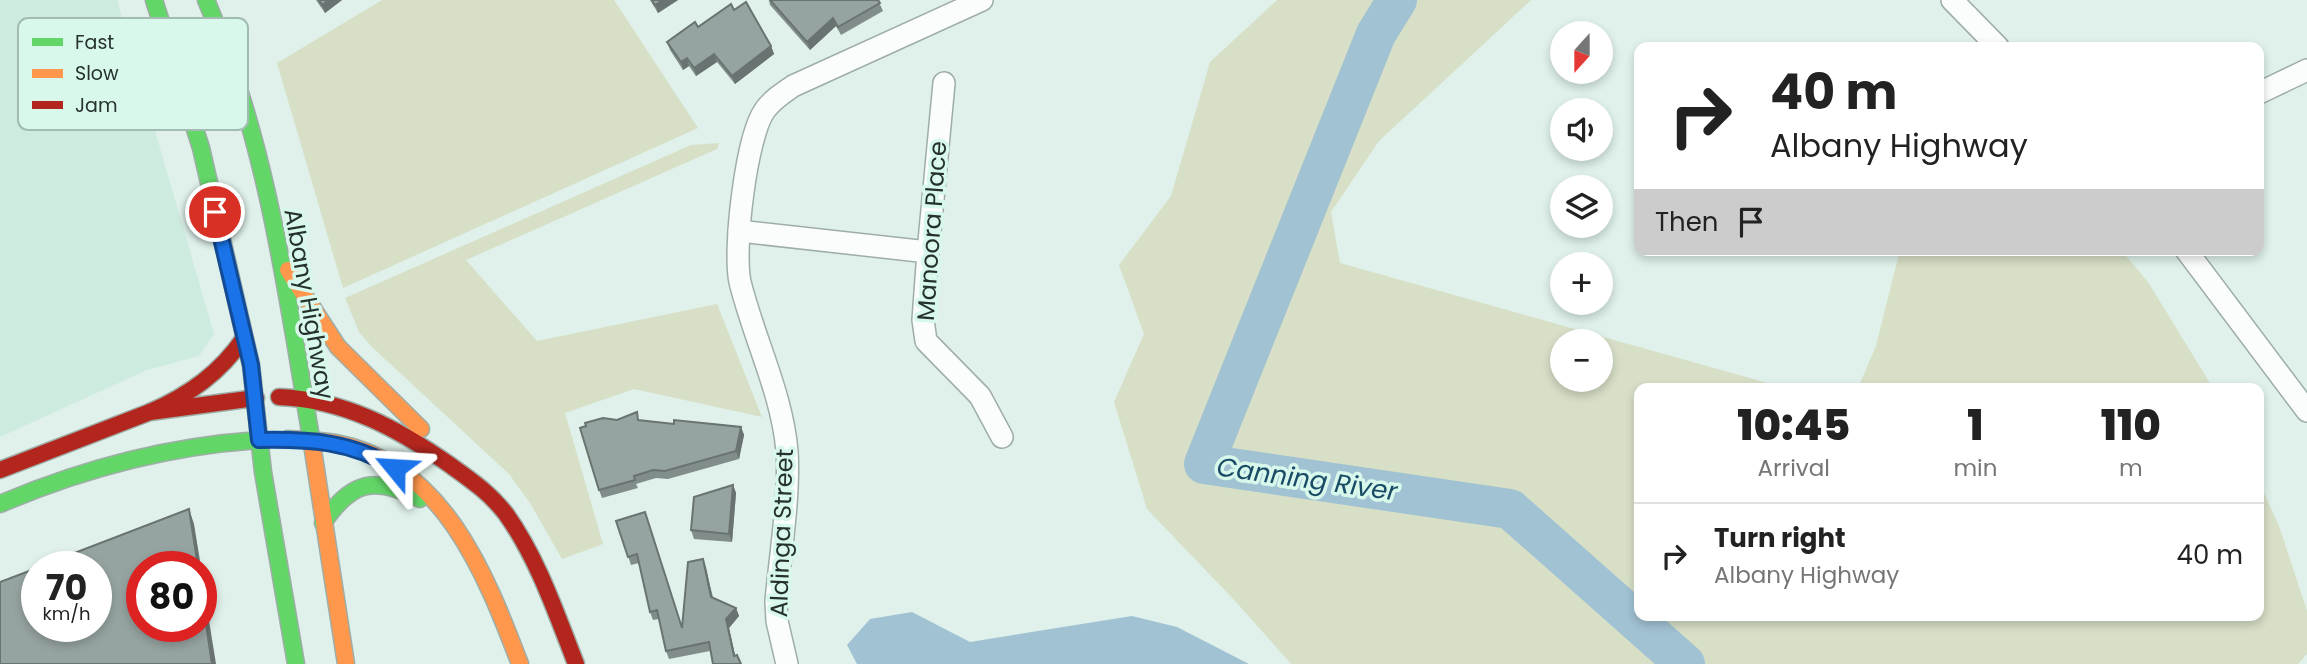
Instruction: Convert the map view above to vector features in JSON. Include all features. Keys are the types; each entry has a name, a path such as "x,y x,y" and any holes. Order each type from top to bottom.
{"main road":[{"path":"154,0 160,18"},
{"name":"Albany Highway","path":"206,0 213,18"},
{"name":"Albany Highway","path":"248,127 280,259 346,664"},
{"path":"195,130 256,398 259,440 296,664"},
{"path":"280,259 351,362 491,495 514,527 530,558 576,664"},
{"path":"0,470 183,398 225,365 244,338"},
{"path":"150,412 256,398 303,397 344,404 408,435 491,495"},
{"path":"0,504 55,480 123,457 225,441 310,439 346,445 380,459 433,496 456,523 476,559 520,664"},
{"path":"323,523 346,494 361,486 383,483 418,498 456,523"}],"street":[{"name":"Aldinga Street","path":"787,664 777,621 776,600 787,454 774,386 739,279 739,231 756,127 764,110 778,96 982,0"},
{"path":"1952,0 1993,42"},
{"path":"2264,91 2307,70"},
{"name":"Manoora Place","path":"944,82 923,320 926,341 980,396 1002,437"},
{"path":"739,231 928,252"},
{"path":"2191,256 2307,411"}],"shaded area":[{"path":"0,0 117,0 122,18 18,18 18,130 155,130 214,334 199,356 147,370 0,437"},
{"path":"382,0 614,0 698,128 343,288 277,63"},
{"path":"1277,0 1531,0 1379,141 1331,212 1340,263 1575,329 1550,329 1550,392 1613,392 1613,340 1767,383 1634,383 1634,621 2264,621 2264,493 2279,526 2307,611 2307,654 2298,664 1291,664 1147,509 1114,402 1144,334 1119,265 1171,196 1210,62"},
{"path":"719,143 717,149 466,260 537,341 717,304 762,417 634,389 565,413 603,544 562,559 530,503 509,474 372,347 359,332 345,298 691,145"},
{"path":"1898,256 2126,256 2148,282 2210,383 1860,383 1876,346"}],"water":[{"path":"912,612 970,642 1132,616 1177,627 1249,664 857,664 847,645 870,619"}],"building":[{"path":"770,0 878,0 880,3 838,27 833,18 807,42"},
{"path":"746,2 771,46 732,76 714,54 694,68 687,58 681,62 667,42 695,22 698,27 731,4 734,10"},
{"path":"637,412 638,420 674,424 674,420 741,427 736,451 665,471 653,470 634,476 635,480 599,490 580,428 586,426 585,423 603,418 617,420"},
{"path":"733,485 729,534 691,530 694,497"},
{"path":"189,509 196,551 126,551 126,642 209,642 212,664 0,664 0,582 21,574 21,642 112,642 112,551 80,551"},
{"path":"645,512 682,628 688,562 703,559 711,597 736,608 726,619 734,656 737,655 741,664 713,664 709,642 666,651 657,610 650,612 637,554 628,557 616,521"}],"waterway":[{"name":"Canning River","path":"1397,0 1376,34 1204,464 1510,509 1634,619"},
{"name":"Canning River","path":"1636,621 1685,664"}],"traffic: fast":[{"path":"154,0 160,18"},
{"path":"206,0 213,18"},
{"path":"248,119 284,275 312,444"},
{"path":"195,130 251,365 263,472 296,664"},
{"path":"0,504 63,480 126,461 192,447 259,440"},
{"path":"323,523 344,498 366,486 390,487 420,499"}],"traffic: slow":[{"path":"288,270 338,347 421,429"},
{"path":"288,439 336,443 373,455 405,473 432,498 475,560 520,664"},
{"path":"312,444 346,664"}],"traffic: jam":[{"path":"150,412 203,382 225,362 244,338"},
{"path":"279,397 326,404 369,418 410,439 487,493 506,514 528,549 576,664"},
{"path":"0,470 150,412 256,398"}],"route":[{"path":"215,212 251,365 259,440 310,439 346,445 395,468"}]}
